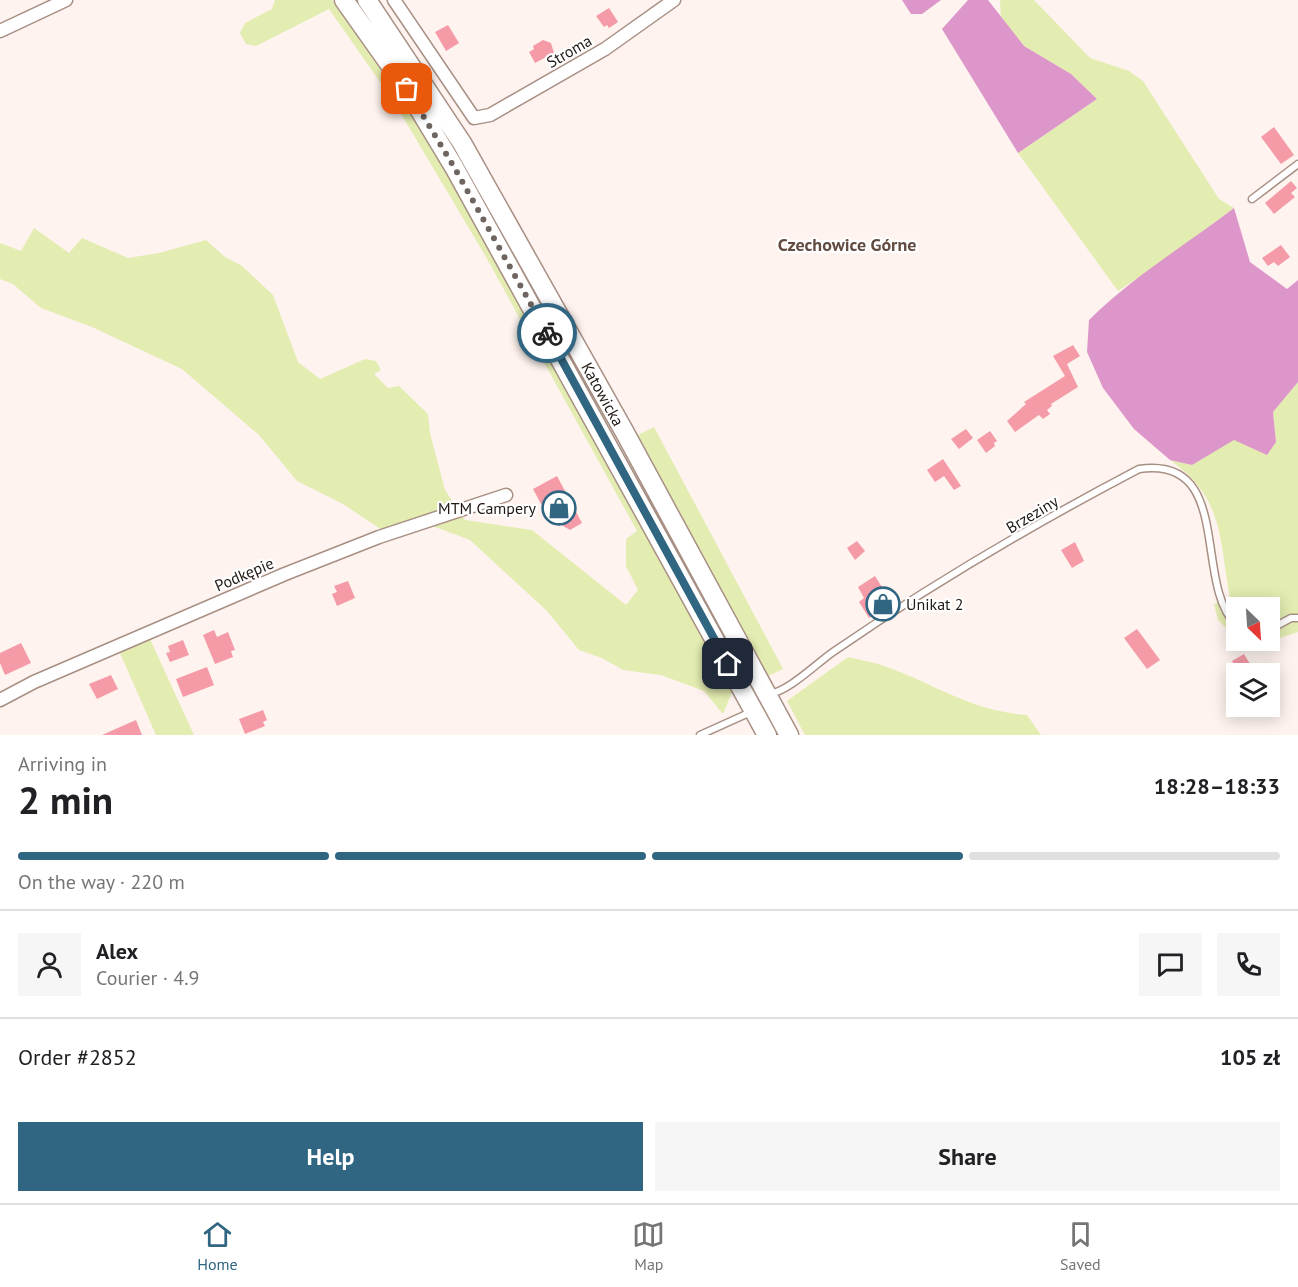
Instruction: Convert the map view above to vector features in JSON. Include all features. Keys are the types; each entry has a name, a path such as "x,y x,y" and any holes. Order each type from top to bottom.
{"main road":[{"name":"Katowicka","path":"344,0 407,89 454,167 768,735"},
{"name":"Katowicka","path":"367,0 430,93 477,169 789,735"}],"street":[{"path":"0,31 66,0"},
{"name":"Stroma","path":"394,0 474,118 490,115 605,49 674,0"},
{"name":"Podkępie","path":"0,699 34,682 295,570 379,537 506,495"}],"lane":[{"path":"1252,199 1298,164"},
{"name":"Brzeziny","path":"766,694 781,690 843,645 1062,512 1139,469 1152,467 1178,473 1193,487 1208,529 1226,610"},
{"path":"1280,624 1292,618 1298,618"},
{"path":"700,735 747,712 757,715"}],"green space":[{"path":"275,0 332,0 412,113 489,244 701,631 732,692 723,714 704,691 661,675 623,670 602,658 579,650 547,611 470,540 435,527 398,524 385,532 343,504 297,481 259,435 182,369 92,327 41,308 13,284 0,279 0,243 21,251 34,228 69,253 82,238 128,258 159,253 206,240 225,257 242,266 273,295 298,362 320,379 365,359 376,361 381,370 374,374 388,388 399,386 428,414 430,433 445,490 465,520 532,530 626,605 638,590 626,566 626,539 637,531 486,257 394,102 329,9 256,46 246,44 240,33 245,23 272,9"},
{"path":"1000,0 1034,0 1090,58 1129,71 1143,81 1219,199 1234,208 1177,252 1118,291 1018,153 1097,99 1071,74 1024,46 1001,19"},
{"path":"1298,382 1298,632 1280,638 1280,597 1230,597 1220,538 1210,505 1201,489 1188,474 1170,460 1192,465 1234,439 1276,442 1273,412"},
{"path":"654,427 783,669 768,676 638,435"},
{"path":"1226,600 1226,628 1218,620 1214,604"},
{"path":"149,637 194,735 156,735 119,651"},
{"path":"848,657 884,666 988,708 1027,715 1041,735 805,735 787,701"}],"shaded area":[{"path":"902,0 941,0 922,14 911,14"},
{"path":"968,0 988,0 1024,46 1071,74 1097,99 1018,153 942,29"},
{"path":"1234,208 1250,262 1287,289 1298,280 1298,382 1273,412 1276,442 1267,455 1234,440 1192,465 1170,460 1134,429 1103,388 1087,352 1089,320 1141,275"}],"building":[{"path":"609,8 618,22 609,28 607,25 604,27 596,16"},
{"path":"448,25 459,43 446,51 435,32"},
{"path":"543,40 551,43 554,53 535,63 529,52 534,49 533,46"},
{"path":"1274,127 1294,155 1281,164 1261,137"},
{"path":"1291,181 1297,188 1291,193 1295,197 1274,214 1265,203"},
{"path":"1281,245 1290,257 1278,266 1274,262 1268,266 1262,258"},
{"path":"1073,345 1080,356 1067,364 1078,387 1051,404 1052,406 1047,410 1050,414 1043,419 1039,415 1015,432 1007,421 1026,404 1024,402 1065,376 1053,356"},
{"path":"966,429 973,438 959,449 951,439"},
{"path":"990,431 997,441 994,443 995,446 986,453 977,440"},
{"path":"943,459 961,486 954,490 944,476 935,482 927,470"},
{"name":"MTM Campery","path":"557,476 582,523 570,530 548,517 533,489"},
{"path":"857,541 865,551 855,560 847,548"},
{"path":"1075,542 1084,561 1072,568 1061,550"},
{"path":"875,576 892,603 869,618 859,602 864,598 858,587"},
{"path":"348,581 355,598 337,606 332,594 337,592 334,586"},
{"path":"1137,629 1160,660 1147,669 1124,638"},
{"path":"214,630 217,637 228,632 235,650 231,651 233,657 215,664 203,635"},
{"path":"183,640 189,655 170,662 166,653 170,652 168,646"},
{"path":"21,643 31,663 5,675 0,663 0,653"},
{"path":"1244,654 1249,663 1233,663 1232,661"},
{"path":"207,667 214,685 183,697 176,679"},
{"path":"111,675 118,689 97,699 89,684"},
{"path":"263,710 267,720 263,722 265,726 245,734 239,719"},
{"path":"136,720 142,735 102,735"}],"way so far":[{"path":"407,89 454,167 547,333"}],"place":[{"name":"MTM Campery","path":"559,508"},
{"name":"Unikat 2","path":"883,604"}],"district":[{"name":"Czechowice Górne","path":"847,245"}],"route":[{"path":"547,333 728,664"}]}
